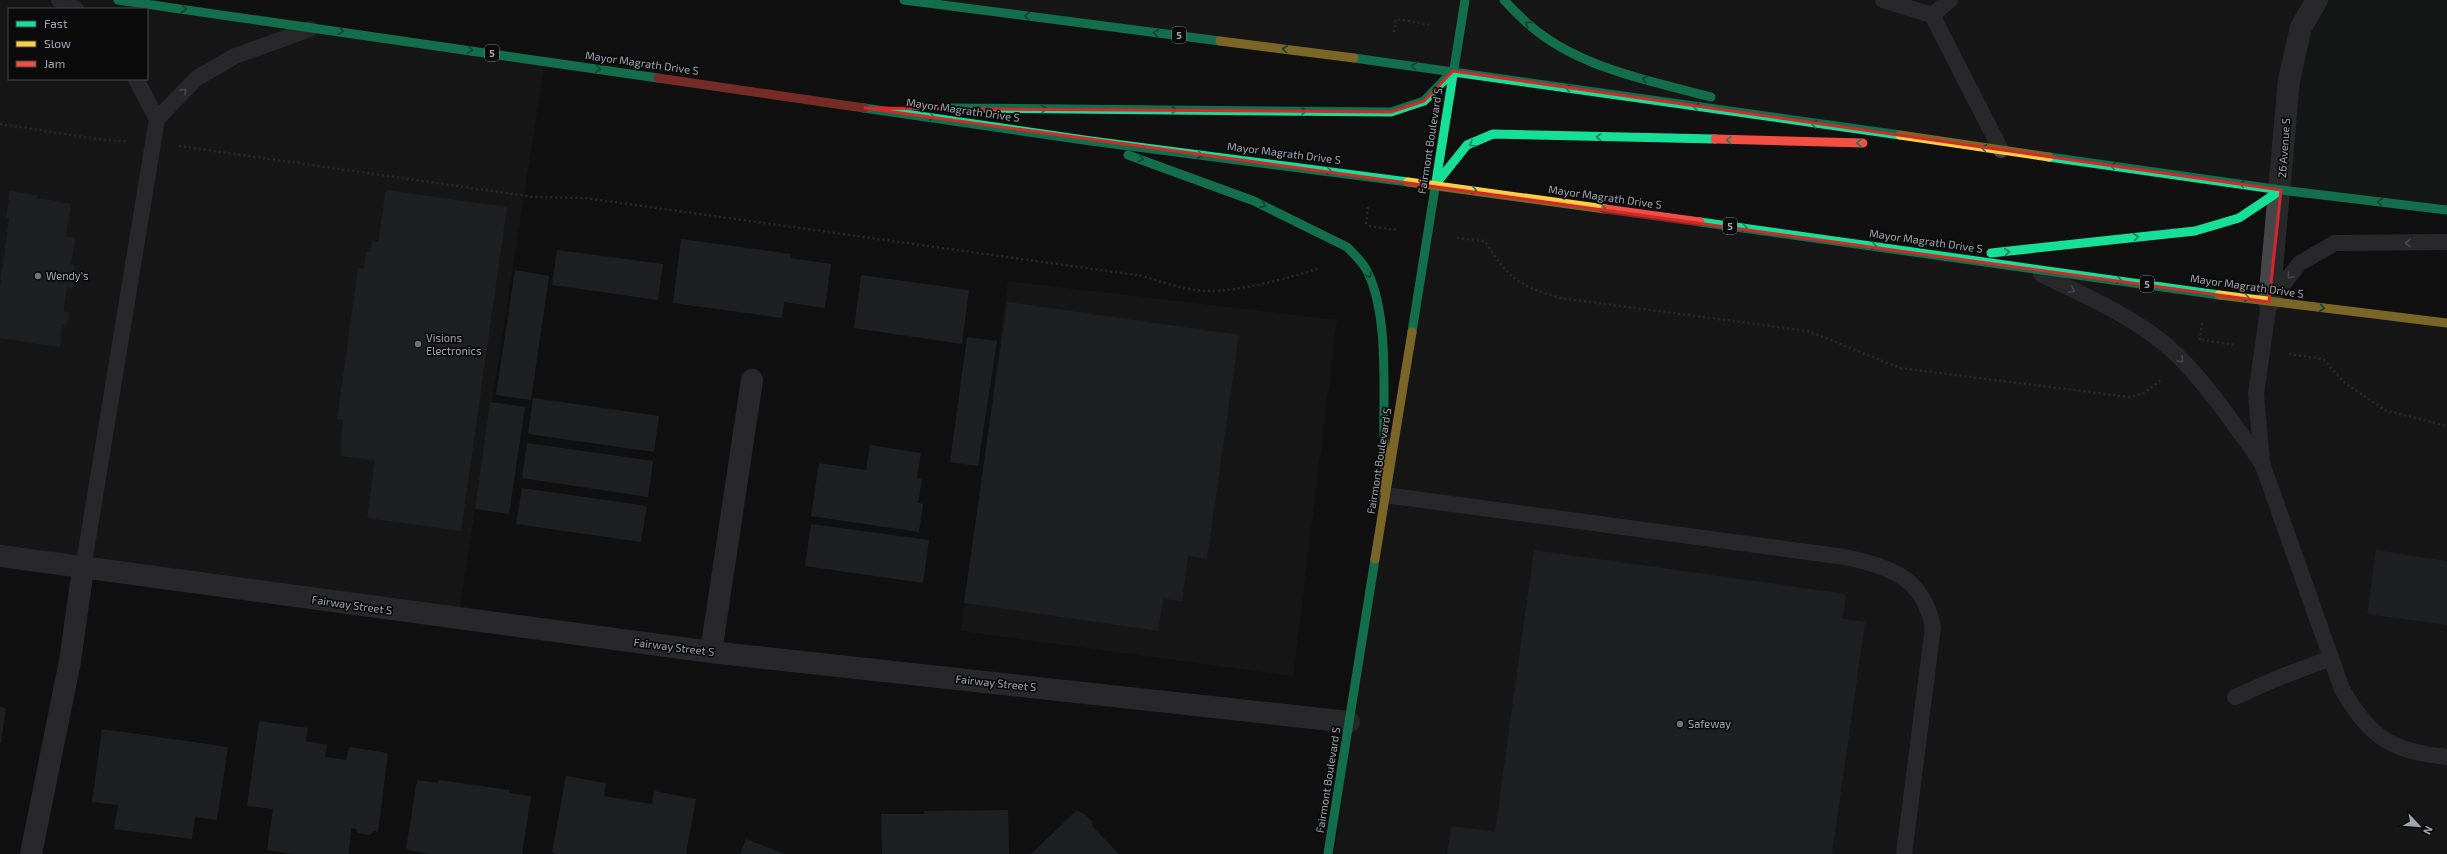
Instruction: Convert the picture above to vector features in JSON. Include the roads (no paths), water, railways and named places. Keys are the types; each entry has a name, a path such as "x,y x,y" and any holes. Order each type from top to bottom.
{"main road":[{"name":"Mayor Magrath Drive S","path":"118,0 1092,141 1435,185 2025,266 2269,302 2447,323"},
{"name":"5","path":"904,0 1453,71 1790,121 2280,190 2447,210"},
{"name":"Fairmont Boulevard S","path":"1328,854 1465,0"},
{"path":"1504,0 1526,23 1567,50 1638,76 1790,121"},
{"path":"865,108 1391,112 1424,101 1453,71"},
{"path":"1435,185 1467,145 1493,134 1873,143"},
{"path":"1092,141 1254,201 1312,228 1347,247 1358,258 1368,272 1376,292 1382,335 1385,495"},
{"path":"1889,144 1968,146"},
{"path":"1954,257 2195,231 2239,218 2280,190"}],"street":[{"name":"26 Avenue S","path":"2269,302 2289,80 2302,27 2317,0"},
{"path":"710,652 752,380"},
{"name":"Fairway Street S","path":"0,556 83,569 710,652 1349,722"},
{"path":"31,854 70,661 83,569"}],"lane":[{"path":"59,0 74,8"},
{"path":"1883,0 1932,15 2001,150"},
{"path":"1932,15 1950,0"},
{"path":"83,569 157,119 197,78 235,56 313,28"},
{"path":"137,80 157,119"},
{"path":"2447,242 2335,243 2300,263 2269,302 2256,394 2262,463 2342,689 2355,712 2374,734 2396,746 2418,754 2447,757"},
{"path":"2025,266 2128,318 2166,345 2201,380 2262,463"},
{"path":"1385,495 1845,557 1877,564 1894,571 1907,579 1923,599 1930,612 1933,627 1904,854"},
{"path":"2235,697 2278,678 2331,658"}],"place":[{"name":"Wendy's","path":"38,276"},
{"name":"Visions Electronics","path":"418,344"},
{"name":"Safeway","path":"1680,724"}]}
